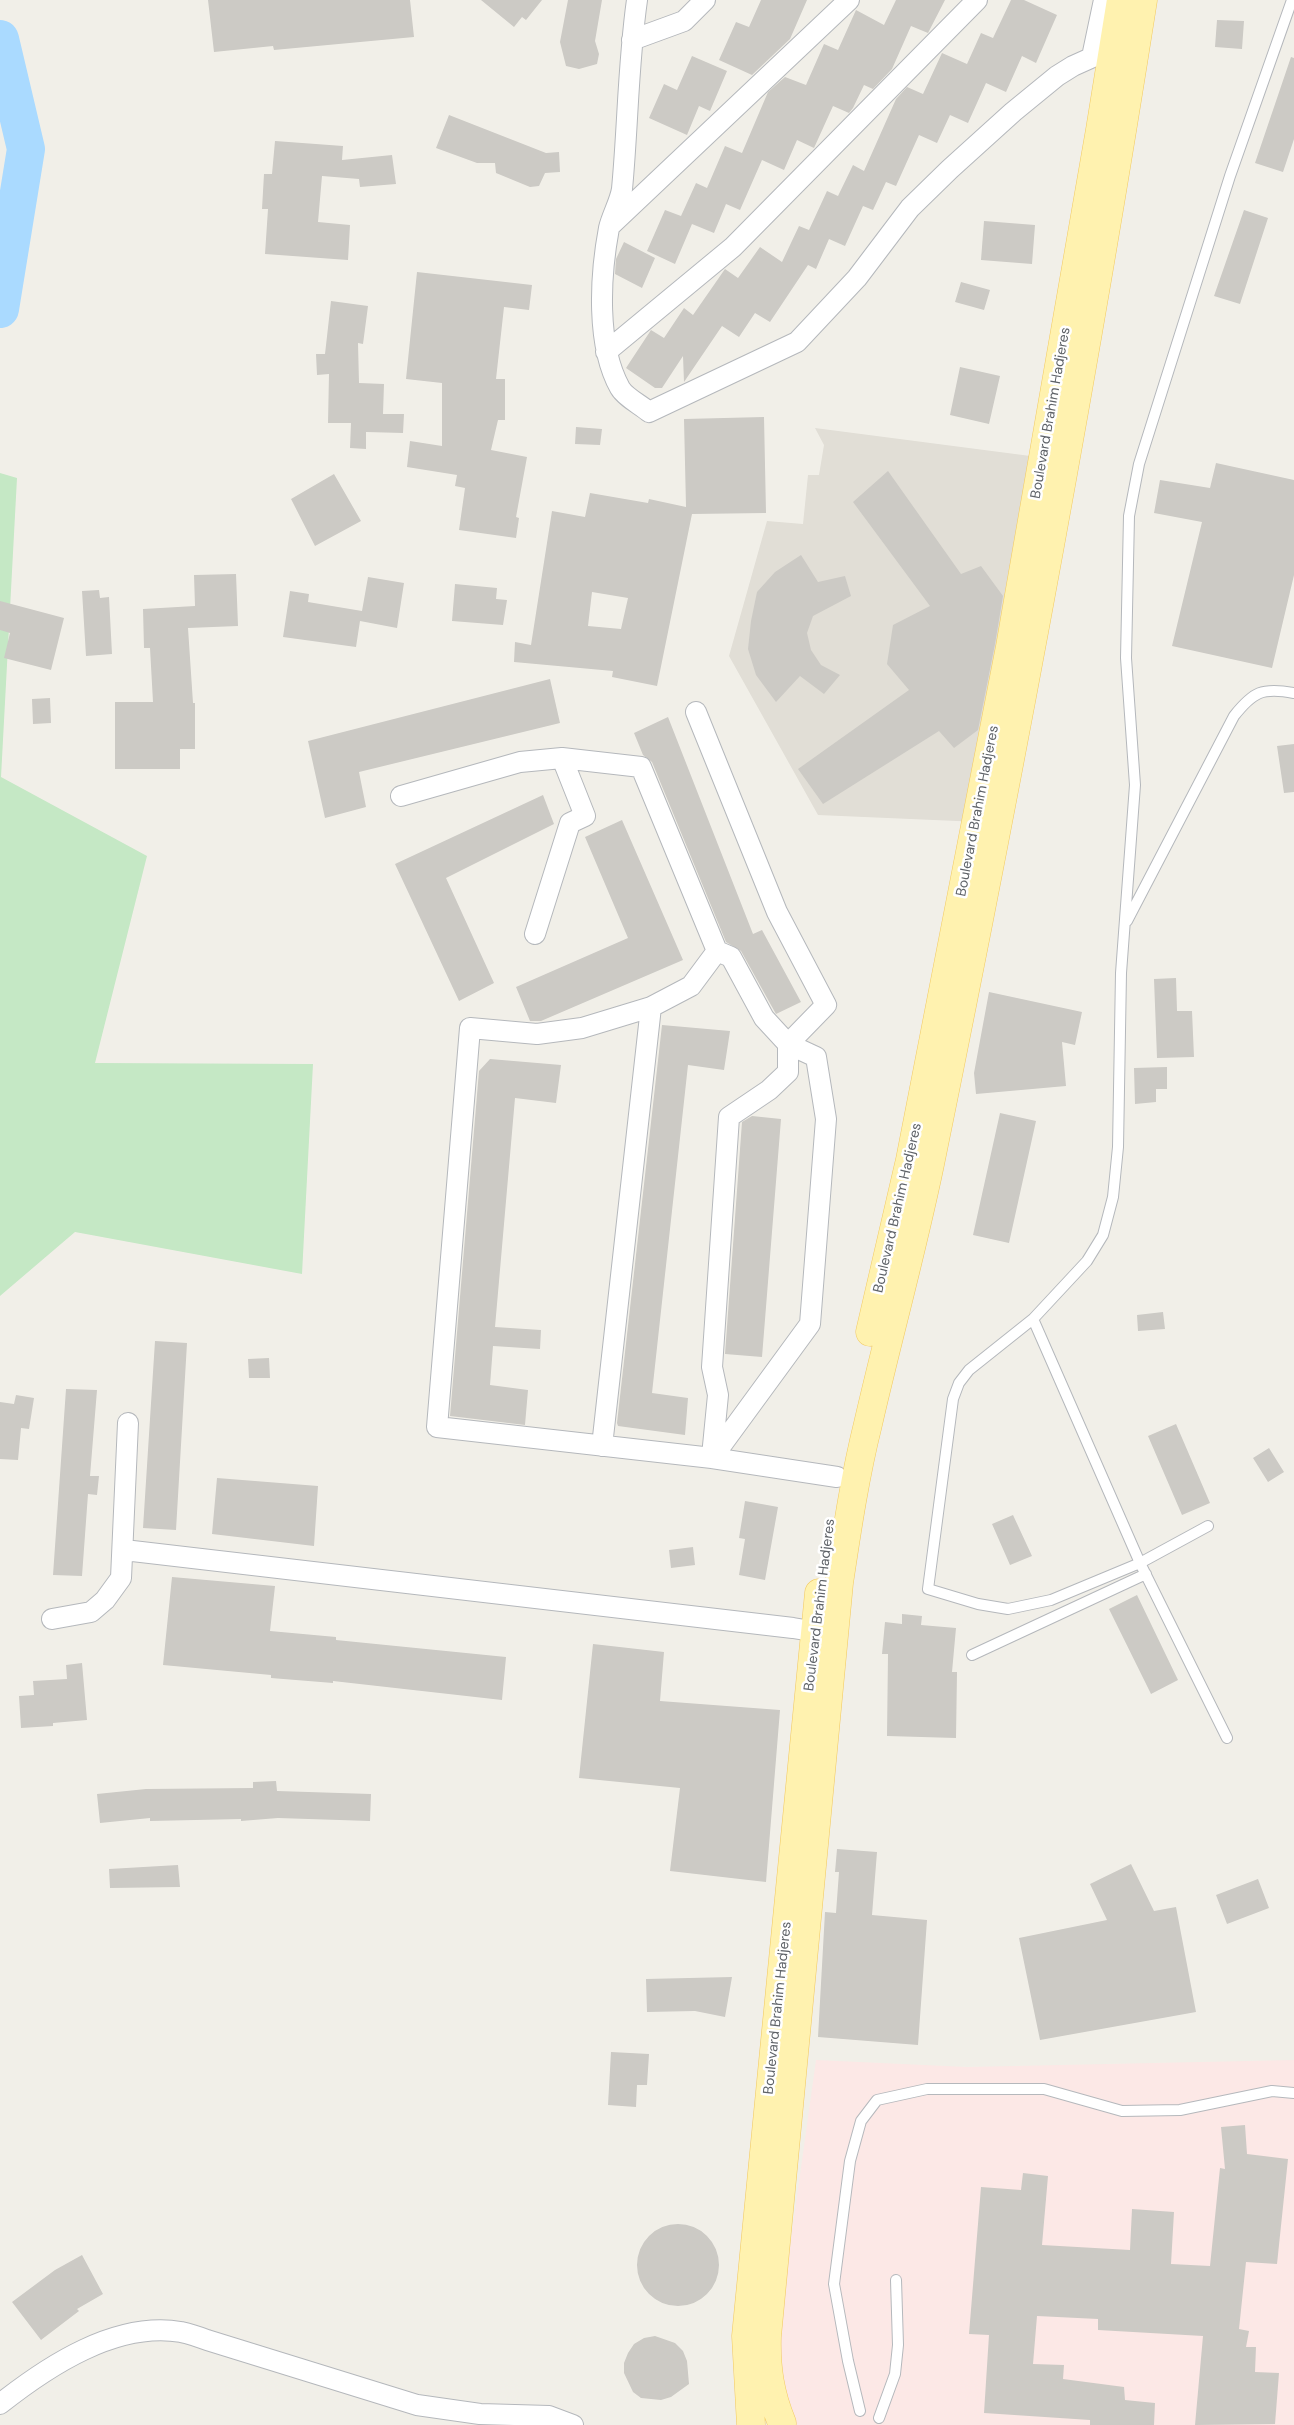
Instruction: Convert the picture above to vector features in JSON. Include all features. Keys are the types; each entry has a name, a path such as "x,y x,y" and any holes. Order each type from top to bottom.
{"main road":[{"name":"Boulevard Brahim Hadjeres","path":"751,2425 746,2336 824,1634 822,1566 837,1477 910,1160 1008,657 1117,20"},
{"path":"778,2424 769,2383 767,2336 824,1634 841,1566 856,1478 929,1168 1031,648 1117,20"}],"street":[{"path":"637,0 632,40 622,192 610,226 603,265 606,352 620,390 649,412 797,342 857,278 910,208 950,169 1013,112 1058,76 1117,20"},
{"path":"632,40 684,20 705,0"},
{"path":"610,226 848,0"},
{"path":"606,352 733,247 977,0"},
{"path":"696,712 777,912 826,1005 788,1044 788,1072 769,1090 729,1117 712,1367 718,1395 712,1458"},
{"path":"401,796 520,762 562,758 641,767 717,951 731,958 764,1018 788,1044 816,1057 826,1119 810,1324 712,1458"},
{"path":"535,934 570,824 585,816 562,758"},
{"path":"717,951 691,986 651,1007 582,1028 538,1034 470,1028 437,1427 712,1458 837,1477"},
{"path":"602,1446 651,1007"},
{"path":"52,1619 91,1612 105,1600 121,1578 124,1550 128,1423"},
{"path":"124,1550 824,1634"},
{"path":"0,2404 49,2369 78,2352 104,2341 160,2331 181,2332 417,2406 474,2413 549,2416 573,2425"}],"lane":[{"path":"1208,1526 1140,1563 1051,1600 1008,1609 978,1604 928,1589 953,1399 959,1384 969,1370 1033,1319 1087,1261 1103,1235 1113,1197 1118,1147 1121,973 1134,785 1126,658 1129,516 1133,490 1230,176 1292,0"},
{"path":"1124,927 1234,716 1249,698 1264,691 1294,693"},
{"path":"1033,1319 1140,1563 1227,1738"},
{"path":"972,1655 1146,1574"},
{"path":"860,2411 848,2361 834,2284 850,2161 860,2121 877,2100 927,2088 1044,2089 1122,2111 1180,2110 1272,2091 1294,2093"},
{"path":"878,2418 895,2374 898,2345 896,2280"}],"shaded area":[{"path":"815,428 1038,457 980,822 818,815 729,656 767,521 803,524 808,475 819,475 824,445"},
{"path":"816,2060 967,2067 1294,2060 1294,2425 791,2425 780,2359 783,2297"}],"green space":[{"path":"0,473 17,478 1,777 147,856 95,1063 313,1064 302,1274 75,1232 0,1296"}],"building":[{"path":"208,0 410,0 414,37 274,50 273,46 214,52"},
{"path":"481,0 542,0 526,20 522,17 514,27"},
{"path":"568,0 602,0 595,41 599,54 597,64 579,69 566,66 560,42"},
{"path":"761,0 807,0 790,39 752,75 719,60 736,22 749,27"},
{"path":"896,0 945,0 928,33 911,26 892,69 873,89 864,85 849,113 833,106 814,148 797,140 784,170 762,160 740,210 726,204 714,233 692,224 675,264 647,251 665,210 681,216 696,183 707,188 725,146 742,153 768,92 785,77 806,85 824,44 838,50 856,10 884,25"},
{"path":"1011,0 1024,0 1057,15 1036,63 1022,56 1006,92 986,83 968,123 950,115 937,143 919,135 896,186 886,182 873,210 863,206 845,246 829,239 816,269 808,265 770,322 755,313 739,337 722,326 684,382 683,356 662,388 655,388 626,368 651,330 664,338 684,308 693,315 725,269 738,278 760,247 782,262 799,226 809,230 827,191 838,196 853,165 864,171 896,99 907,87 923,94 942,53 967,64 981,33 993,38"},
{"path":"1217,20 1244,21 1242,49 1215,47"},
{"path":"692,56 727,71 710,111 699,106 687,135 649,118 664,84 677,90"},
{"path":"1291,57 1294,58 1294,139 1283,172 1255,163"},
{"path":"449,115 546,153 559,152 560,172 545,173 539,186 530,187 496,173 495,163 477,163 436,148"},
{"path":"275,141 343,146 342,160 392,155 396,184 360,187 359,179 322,176 318,222 350,225 348,260 265,254 268,209 262,209 264,174 272,174"},
{"path":"1244,210 1268,218 1240,304 1214,296"},
{"path":"984,221 1035,225 1032,264 981,260"},
{"path":"624,242 655,258 642,288 615,274 616,259"},
{"path":"417,272 532,285 529,310 504,307 496,379 505,379 505,420 498,420 491,450 527,457 516,517 519,518 516,538 459,530 465,488 455,486 457,475 407,467 410,441 442,446 442,383 406,379"},
{"path":"961,282 990,290 984,310 955,302"},
{"path":"331,301 368,306 363,344 358,343 359,383 384,384 383,414 404,414 403,433 366,432 366,449 350,448 351,423 328,423 329,374 317,375 316,354 325,354"},
{"path":"960,367 1000,376 989,424 950,415"},
{"path":"764,417 766,513 692,514 657,686 612,677 613,671 514,662 515,642 531,645 552,511 585,517 590,493 648,503 649,499 686,507 684,419","holes":["592,592 628,598 621,629 588,626"]},
{"path":"576,427 602,429 600,445 575,444"},
{"path":"1216,463 1294,480 1294,575 1272,668 1172,646 1202,522 1154,513 1160,480 1210,488"},
{"path":"888,471 961,574 981,566 1003,596 995,644 978,730 954,748 939,731 823,804 798,769 909,690 887,664 893,625 930,606 853,502"},
{"path":"334,474 361,521 315,546 291,499"},
{"path":"801,555 818,582 845,576 851,596 813,616 807,633 811,650 821,665 840,675 824,694 800,676 776,702 756,675 748,649 751,621 757,592 775,572"},
{"path":"236,574 238,626 188,628 193,703 195,703 195,749 180,749 180,769 115,769 115,702 153,702 150,648 144,648 143,609 195,606 194,575"},
{"path":"368,577 404,583 397,628 360,621 356,647 283,637 290,591 309,594 308,602 362,611"},
{"path":"455,584 497,588 496,599 507,600 503,625 452,621"},
{"path":"99,590 100,598 109,597 112,654 86,656 82,591"},
{"path":"0,601 64,618 51,670 4,658 10,633 0,630"},
{"path":"550,679 560,723 359,772 366,807 325,818 308,741"},
{"path":"50,698 51,723 33,724 32,699"},
{"path":"668,717 753,934 762,930 801,1002 776,1014 741,951 726,942 652,762 643,755 634,733"},
{"path":"1294,744 1294,792 1284,793 1277,746"},
{"path":"543,795 554,824 446,878 494,983 459,1001 395,864"},
{"path":"622,820 683,960 541,1021 530,1021 516,987 628,938 585,837"},
{"path":"1176,978 1177,1011 1192,1011 1194,1057 1157,1058 1154,979"},
{"path":"989,992 1082,1012 1075,1045 1062,1042 1066,1086 976,1094 974,1073"},
{"path":"662,1025 730,1031 724,1070 688,1065 652,1393 688,1398 685,1435 618,1426 617,1423"},
{"path":"490,1059 561,1065 556,1103 515,1098 495,1327 541,1330 540,1349 493,1346 490,1385 528,1390 525,1425 450,1416 479,1071"},
{"path":"1167,1067 1167,1089 1156,1089 1156,1102 1135,1104 1134,1068"},
{"path":"1000,1113 1036,1121 1009,1243 973,1235"},
{"path":"752,1116 781,1119 762,1357 725,1354 742,1122"},
{"path":"1163,1312 1165,1329 1138,1331 1137,1315"},
{"path":"155,1341 187,1343 176,1530 143,1528"},
{"path":"269,1358 270,1378 249,1378 248,1359"},
{"path":"66,1389 97,1390 90,1476 99,1476 97,1495 88,1494 82,1576 53,1575"},
{"path":"16,1395 34,1398 29,1429 21,1428 18,1460 0,1459 0,1402 14,1404"},
{"path":"1176,1424 1210,1503 1182,1515 1148,1436"},
{"path":"1269,1448 1284,1472 1268,1482 1253,1458"},
{"path":"217,1478 318,1486 314,1546 212,1534"},
{"path":"745,1501 778,1507 765,1580 739,1575 745,1539 739,1538"},
{"path":"1013,1515 1032,1556 1010,1565 992,1524"},
{"path":"693,1547 695,1565 671,1568 669,1550"},
{"path":"172,1577 275,1586 270,1631 336,1637 336,1640 506,1657 502,1700 333,1681 333,1683 271,1678 271,1675 163,1665"},
{"path":"1137,1595 1178,1680 1151,1694 1109,1609"},
{"path":"902,1614 922,1616 921,1625 956,1628 952,1672 957,1672 956,1738 887,1736 888,1654 882,1654 885,1622 902,1624"},
{"path":"593,1644 664,1652 660,1701 780,1710 766,1882 670,1871 680,1788 579,1778"},
{"path":"82,1663 87,1720 53,1723 53,1726 21,1728 19,1696 34,1695 33,1681 67,1679 66,1665"},
{"path":"276,1781 277,1791 371,1794 370,1821 278,1818 241,1821 241,1819 150,1821 150,1818 100,1823 97,1794 146,1789 253,1788 253,1782"},
{"path":"837,1849 877,1852 872,1915 927,1920 918,2045 818,2037 825,1912 836,1913 839,1872 835,1872"},
{"path":"1131,1864 1154,1911 1176,1907 1196,2012 1040,2040 1019,1938 1107,1920 1090,1884"},
{"path":"178,1865 180,1887 110,1888 109,1869"},
{"path":"1258,1879 1269,1908 1227,1924 1216,1895"},
{"path":"732,1977 725,2017 695,2011 647,2012 646,1979"},
{"path":"611,2052 649,2054 647,2085 637,2085 636,2107 608,2105"},
{"path":"1245,2125 1247,2154 1288,2159 1277,2264 1246,2262 1239,2329 1249,2331 1246,2347 1256,2347 1255,2372 1279,2373 1275,2424 1195,2425 1203,2336 1098,2330 1098,2319 1037,2316 1033,2364 1064,2365 1063,2379 1124,2387 1125,2400 1155,2403 1154,2425 1090,2425 1090,2420 984,2413 989,2335 969,2334 981,2187 1021,2190 1023,2173 1048,2176 1042,2245 1130,2250 1132,2209 1174,2212 1171,2264 1210,2266 1220,2168 1225,2169 1221,2127"},
{"path":"678,2224 694,2227 707,2236 716,2249 719,2265 716,2281 707,2294 694,2303 678,2306 662,2303 649,2294 640,2281 637,2265 640,2249 649,2236 662,2227"},
{"path":"82,2255 103,2294 77,2309 79,2311 41,2340 12,2302 55,2270"},
{"path":"655,2336 675,2343 683,2351 687,2361 689,2384 671,2397 661,2400 641,2398 633,2392 624,2373 624,2363 634,2344 644,2338"}],"waterway":[{"path":"0,39 26,149 0,309"}]}
